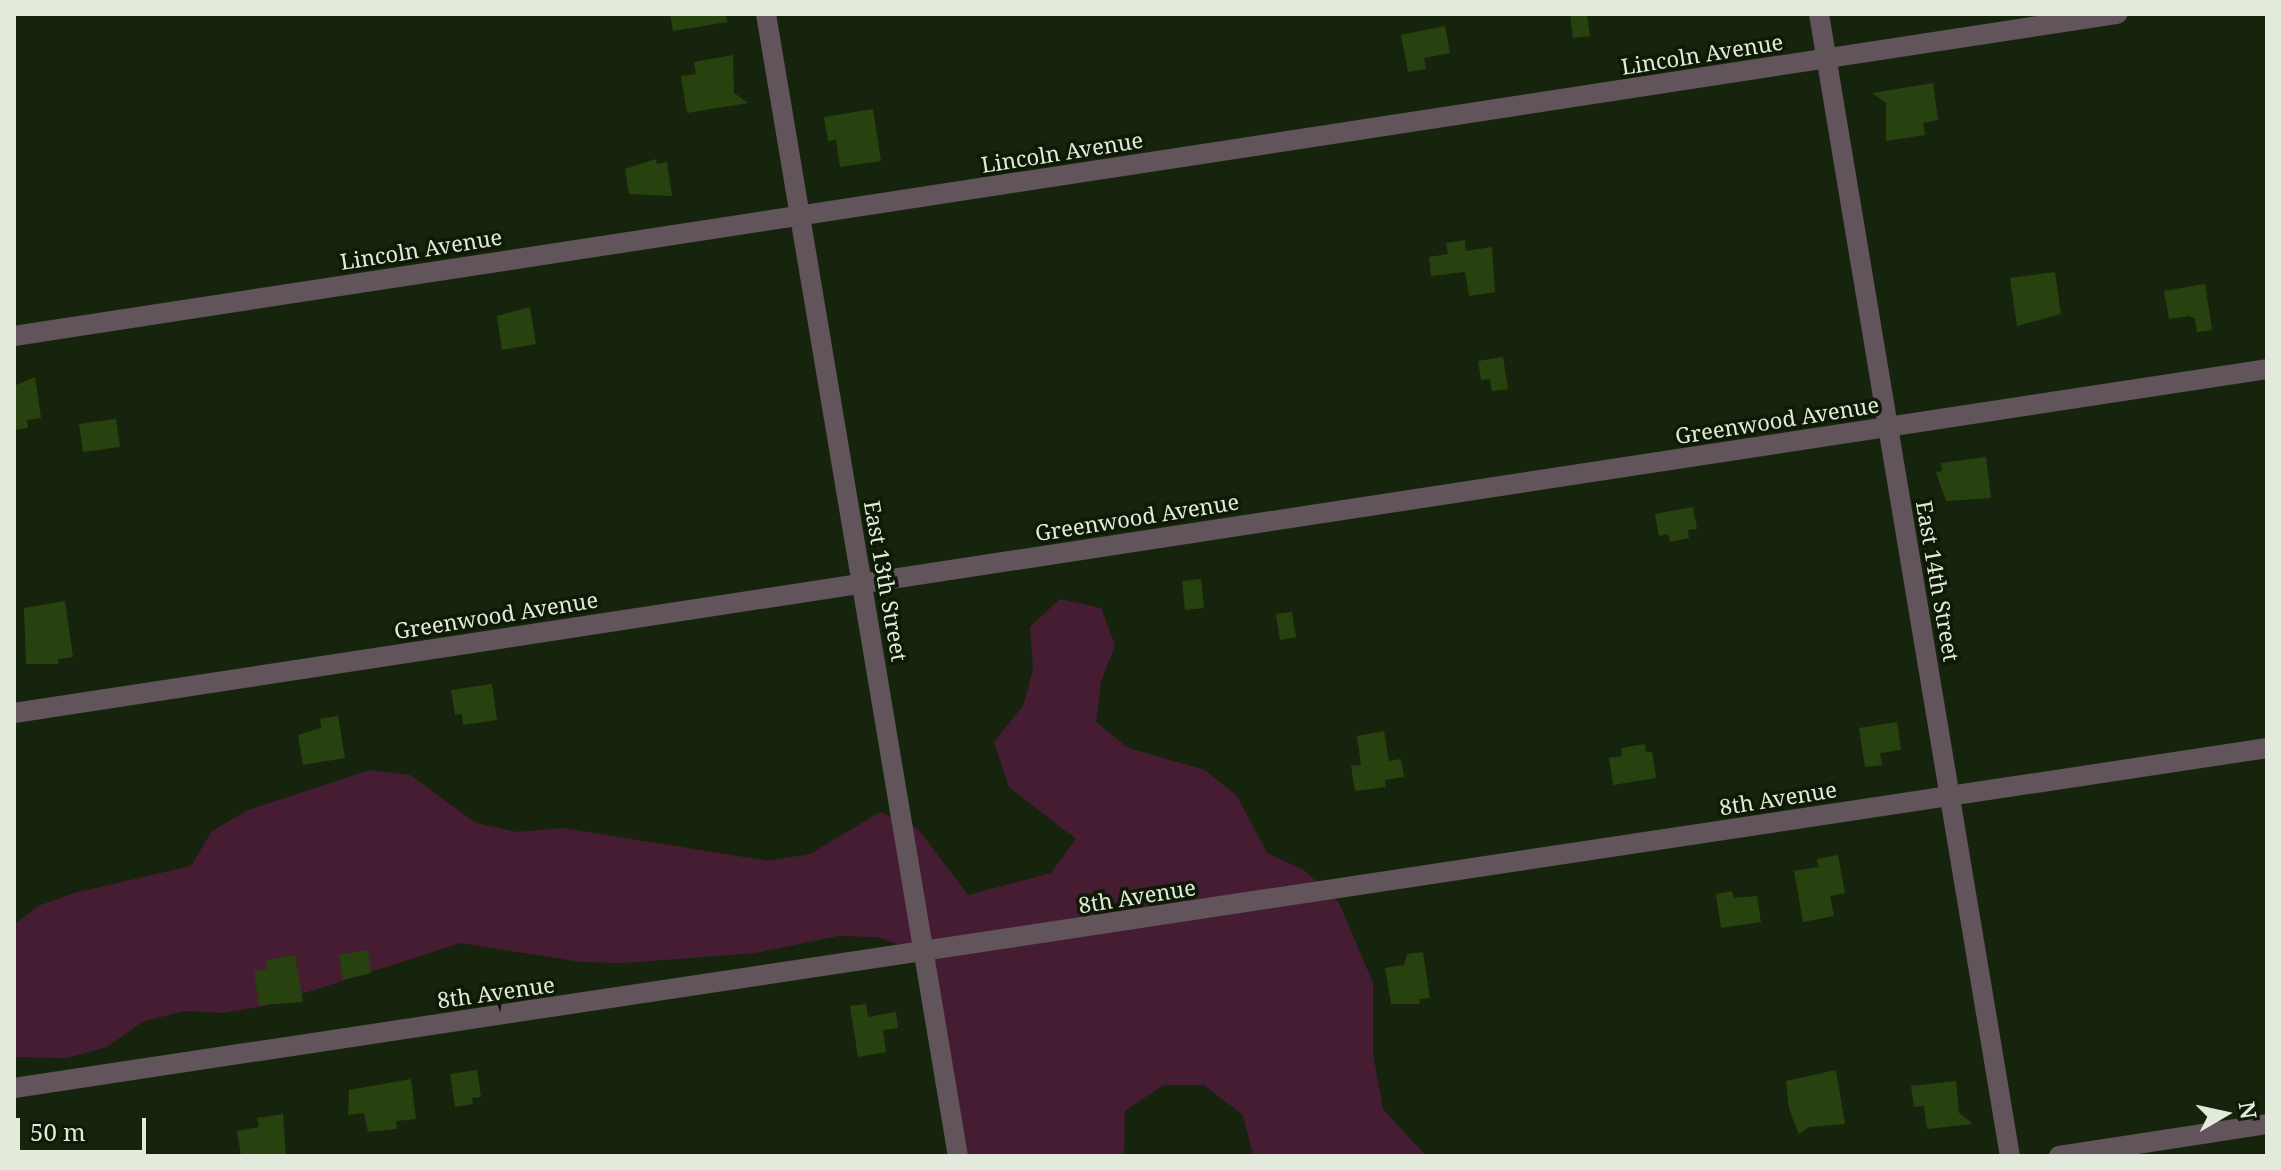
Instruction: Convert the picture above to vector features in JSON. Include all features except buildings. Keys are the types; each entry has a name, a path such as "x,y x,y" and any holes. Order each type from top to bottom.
{"street":[{"name":"East 13th Street","path":"766,14 958,1156"},
{"name":"East 14th Street","path":"1819,14 2010,1156"},
{"name":"Lincoln Avenue","path":"14,336 2117,14"},
{"name":"Greenwood Avenue","path":"14,713 2267,369"},
{"name":"8th Avenue","path":"14,1088 2267,748"},
{"path":"2059,1156 2267,1124"}],"shaded area":[{"path":"1060,599 1101,608 1115,645 1101,682 1096,722 1128,748 1205,770 1237,796 1267,853 1304,870 1339,903 1373,983 1373,1054 1383,1109 1426,1156 1253,1156 1243,1115 1204,1085 1163,1085 1125,1111 1124,1156 954,1156 915,950 877,937 838,936 755,953 624,963 581,962 461,943 264,1006 223,1013 184,1011 142,1022 107,1047 67,1058 14,1057 14,925 38,906 74,893 191,866 212,831 248,810 370,770 410,775 476,823 517,832 563,828 768,861 810,854 880,812 918,829 968,895 1051,873 1076,839 1009,787 994,742 1023,706 1033,670 1030,627"}]}
